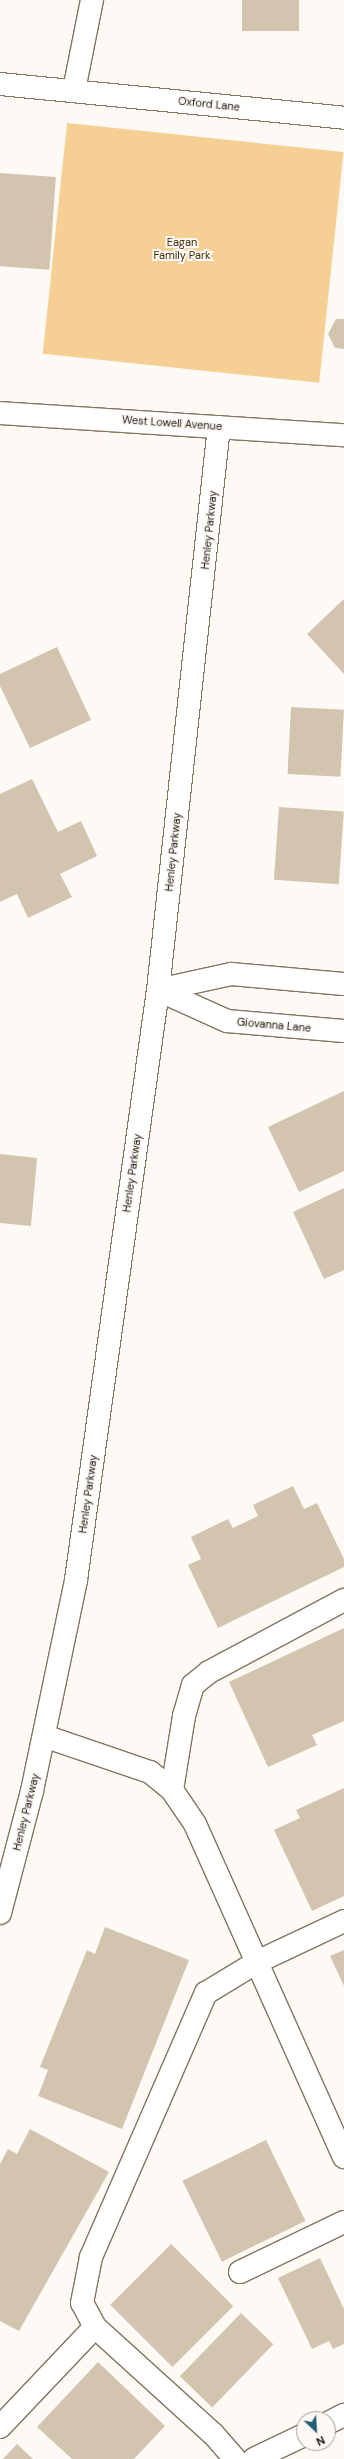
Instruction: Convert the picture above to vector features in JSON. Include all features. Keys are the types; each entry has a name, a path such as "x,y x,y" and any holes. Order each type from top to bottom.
{"street":[{"path":"74,90 92,0"},
{"name":"Oxford Lane","path":"0,84 74,90 344,118"},
{"name":"West Lowell Avenue","path":"0,413 344,435"},
{"name":"Henley Parkway","path":"0,1912 44,1736 76,1580 158,990 219,427"},
{"path":"158,990 231,974 344,984"},
{"name":"Giovanna Lane","path":"158,990 227,1021 344,1031"},
{"path":"172,1790 184,1716 193,1684 209,1672 344,1600"},
{"path":"44,1736 150,1772 172,1790 195,1824 344,2157"},
{"path":"235,2459 213,2434 95,2327 82,2303 91,2257 206,1993 256,1962 344,1921"},
{"path":"240,2272 344,2222"},
{"path":"0,2428 95,2327"},
{"path":"254,2459 296,2438"}],"green space":[{"name":"Eagan Family Park","path":"67,123 343,152 319,383 43,354"}],"building":[{"path":"242,0 299,0 299,31 242,31"},
{"path":"0,173 56,177 49,270 0,266"},
{"path":"336,319 344,319 344,349 335,348 328,334"},
{"path":"344,599 344,674 307,634"},
{"path":"57,647 91,720 30,748 0,686 0,674"},
{"path":"291,707 344,710 340,777 287,774"},
{"path":"32,779 58,832 81,821 97,856 60,874 72,897 28,918 17,894 0,902 0,794"},
{"path":"279,807 344,812 339,884 274,880"},
{"path":"344,1091 344,1171 299,1192 268,1127"},
{"path":"0,1154 37,1158 31,1226 0,1223"},
{"path":"344,1188 344,1270 324,1279 293,1212"},
{"path":"293,1486 304,1509 317,1503 344,1559 344,1567 218,1628 188,1565 201,1559 191,1537 228,1519 233,1528 258,1516 253,1505"},
{"path":"344,1628 344,1721 312,1735 317,1745 268,1767 229,1682"},
{"path":"344,1788 344,1896 312,1911 274,1830 300,1818 296,1810"},
{"path":"105,1927 189,1960 122,2129 38,2096 48,2070 40,2067 87,1950 95,1954"},
{"path":"344,1950 344,1986 330,1956"},
{"path":"30,2129 109,2172 19,2331 0,2321 0,2164 8,2149 17,2154"},
{"path":"266,2140 305,2221 222,2262 182,2181"},
{"path":"171,2244 233,2306 172,2367 110,2305"},
{"path":"320,2258 344,2309 344,2344 333,2349 329,2341 312,2349 278,2278"},
{"path":"241,2313 273,2344 212,2408 180,2376"},
{"path":"98,2362 165,2426 134,2459 72,2459 37,2427"},
{"path":"17,2444 33,2459 3,2459"}]}
